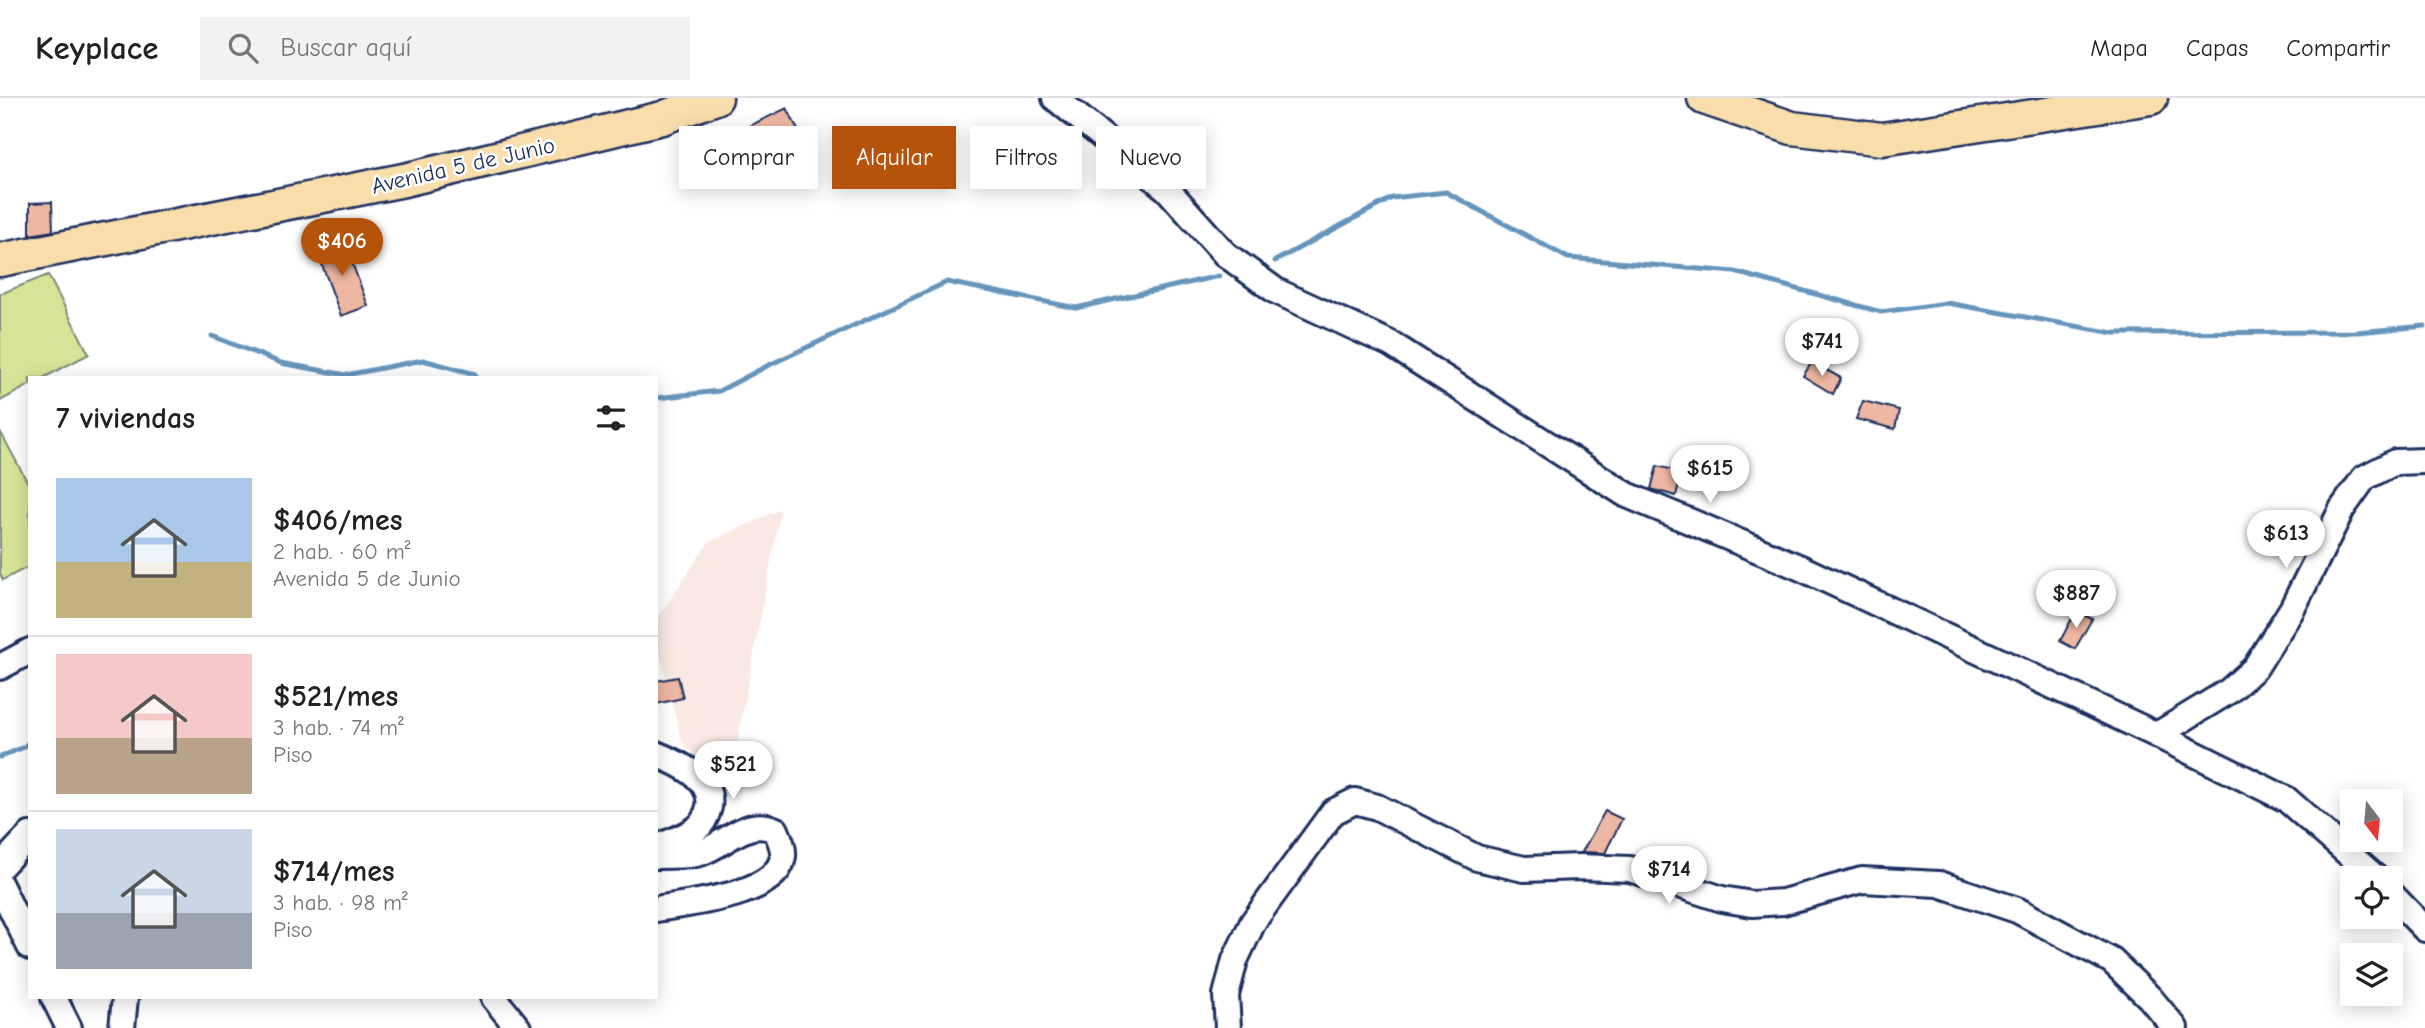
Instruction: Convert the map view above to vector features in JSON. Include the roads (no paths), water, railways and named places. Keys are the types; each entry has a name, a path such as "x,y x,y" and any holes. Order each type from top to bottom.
{"main road":[{"name":"Avenida 5 de Junio","path":"0,260 404,180 662,118 716,98"},
{"path":"1704,98 1792,128 1882,139 2151,98"}],"street":[{"path":"1055,98 1167,189 1224,254 1276,291 1391,344 1627,495 1801,569 2157,735 2286,799 2362,866"},
{"path":"2157,735 2229,691 2255,668 2292,609 2342,509 2364,478 2395,462 2425,461"},
{"path":"0,667 28,652"},
{"path":"658,755 684,765 708,789 710,802 707,816 697,829 658,847"},
{"path":"1228,1028 1226,995 1235,960 1253,922 1333,812 1354,801 1377,807 1477,858 1524,869 1630,869 1722,899 1752,904 1783,902 1862,880 1939,884 2017,910 2112,961 2150,998 2175,1028"},
{"path":"658,856 704,852 752,826 764,825 776,830 783,859 775,874 746,892 658,909"},
{"path":"0,867 28,837"},
{"path":"0,885 28,943"},
{"path":"2403,906 2425,929"},
{"path":"54,999 60,1026"},
{"path":"122,1028 125,999"},
{"path":"495,999 518,1028"}],"waterway":[{"path":"1275,261 1392,198 1446,192 1568,258 1735,272 1881,312 1947,303 2114,333 2357,332 2425,326"},
{"path":"658,398 719,391 947,282 1076,308 1219,276"},
{"path":"212,336 281,363 346,375 423,360 476,376"},
{"path":"0,757 28,743"}]}
